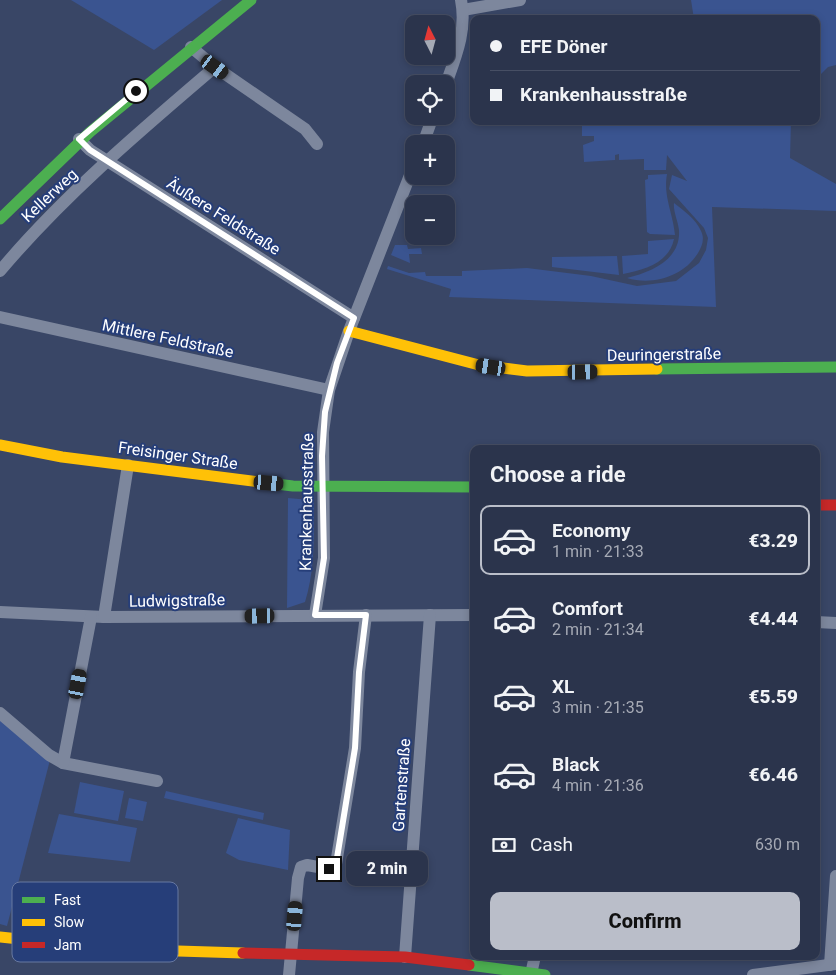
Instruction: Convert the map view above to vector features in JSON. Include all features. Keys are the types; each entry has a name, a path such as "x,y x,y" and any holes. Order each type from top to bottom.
{"street":[{"path":"0,219 79,139 251,0"},
{"path":"449,75 460,45 462,5 520,0"},
{"path":"191,47 215,67 305,129 318,144"},
{"name":"Kellerweg","path":"0,271 28,238 109,161 215,67"},
{"name":"Äußere Feldstraße","path":"79,139 90,150 354,318"},
{"name":"Krankenhausstraße","path":"315,615 324,558 323,432 329,390 349,331 406,185"},
{"name":"Mittlere Feldstraße","path":"0,317 329,390"},
{"name":"Deuringerstraße","path":"349,331 479,365 527,371 836,367"},
{"name":"Freisinger Straße","path":"0,445 62,457 254,482 324,486 470,487"},
{"path":"104,617 128,465"},
{"path":"820,505 836,505"},
{"name":"Ludwigstraße","path":"0,612 91,617 470,615"},
{"path":"289,975 298,878 301,867 307,865 329,869 336,864 355,748 359,672 366,615"},
{"name":"Gartenstraße","path":"405,957 430,615"},
{"path":"62,763 91,617"},
{"path":"820,622 836,623"},
{"path":"0,713 49,755 62,763 80,768 157,781"},
{"path":"753,975 833,965 836,876"},
{"path":"178,950 405,957 465,969 545,975"},
{"path":"531,974 534,960"}],"shaded area":[{"path":"71,0 222,0 154,50"},
{"path":"691,0 836,0 836,65 828,67 820,75 820,15 693,15"},
{"path":"582,125 791,125 790,158 836,184 836,211 712,207 716,307 449,297 451,289 387,269 388,266 409,273 425,272 426,276 462,276 462,271 527,268 591,276 637,286 676,281 699,263 706,250 708,238 704,228 669,189 672,175 687,181 667,155 666,170 644,170 644,159 619,160 619,154 615,155 615,160 584,162 583,145 594,141 594,136 582,136"},
{"path":"667,174 666,190 675,235 650,234 647,232 645,180 648,179 648,175"},
{"path":"674,203 693,219 701,231 703,237 698,253 685,268 667,277 647,281 627,278 655,268 670,257 678,240 679,230"},
{"path":"674,239 667,254 661,260 639,270 623,274 622,256 648,254 648,241"},
{"path":"395,245 407,245 408,249 421,248 422,254 409,254 410,263 391,255"},
{"path":"617,256 619,275 552,267 552,257"},
{"path":"288,498 314,502 314,527 311,578 305,602 287,608"},
{"path":"0,718 50,760 18,882 12,882 12,907 7,926 0,924"},
{"path":"80,782 124,791 118,821 74,813"},
{"path":"166,791 264,813 263,820 164,798"},
{"path":"129,798 147,802 143,821 125,818"},
{"path":"59,814 137,828 130,862 48,853"},
{"path":"238,818 290,830 288,870 239,860 226,853"}],"traffic: fast":[{"path":"0,219 90,132 251,0"},
{"path":"657,369 836,367"},
{"path":"276,484 293,486 470,487"},
{"path":"469,965 545,975"}],"traffic: slow":[{"path":"349,331 479,365 527,371 657,369"},
{"path":"0,445 62,457 276,484"},
{"path":"0,937 12,938"},
{"path":"178,951 243,953"}],"traffic: jam":[{"path":"820,505 836,505"},
{"path":"243,953 405,957 469,965"}],"route":[{"path":"136,91 79,139 90,150 354,318 329,390 323,432 324,558 315,615 366,615 359,672 355,748 336,864 333,868 329,869"}]}
